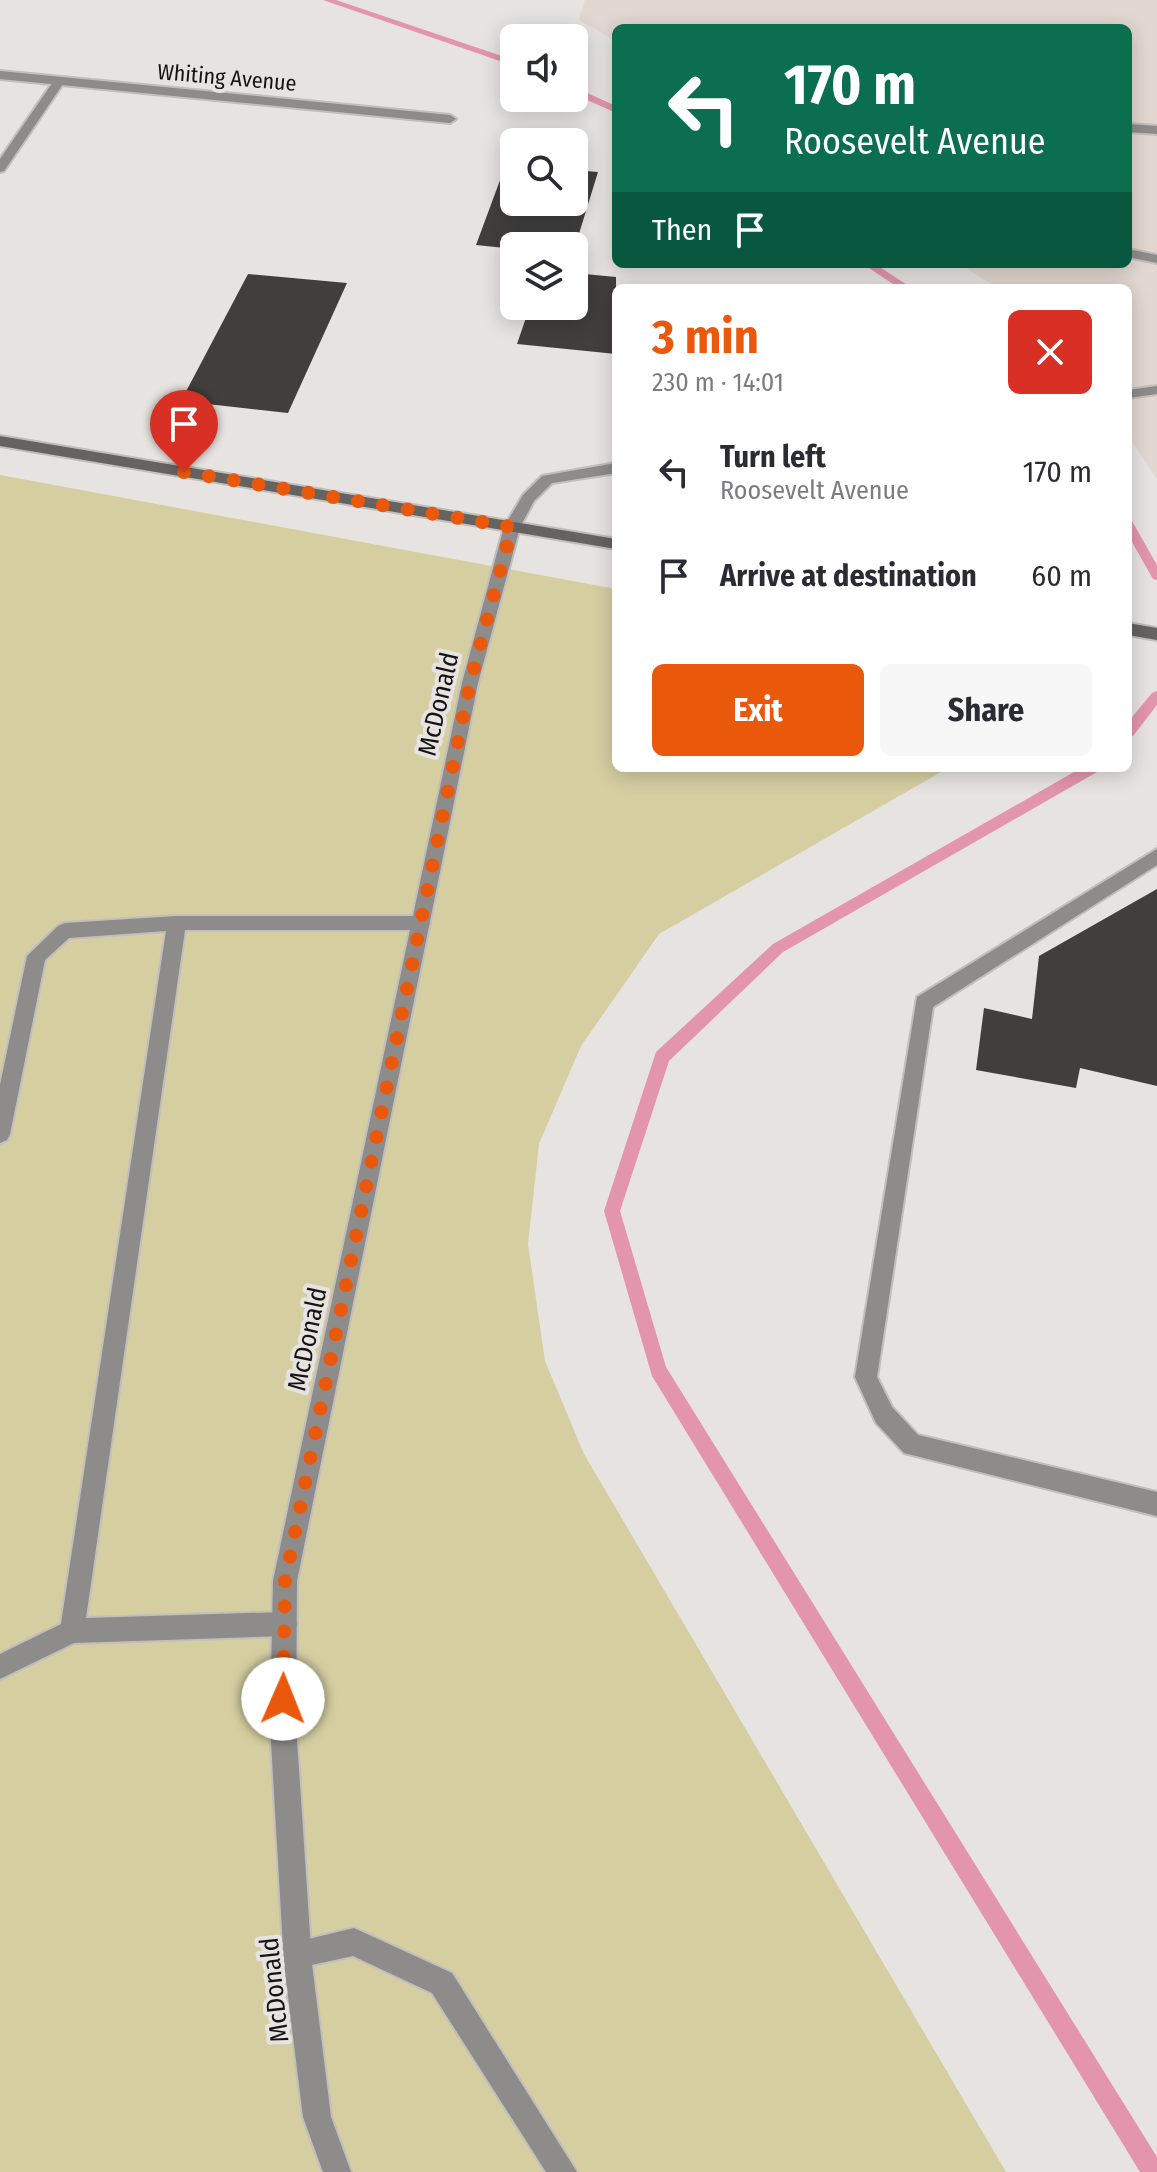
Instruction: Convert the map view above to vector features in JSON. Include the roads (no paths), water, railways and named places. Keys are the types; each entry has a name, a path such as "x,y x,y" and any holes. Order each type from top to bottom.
{"main road":[{"path":"0,441 612,543"},
{"path":"1132,630 1157,634"}],"street":[{"name":"Whiting Avenue","path":"0,75 450,119"},
{"path":"0,168 59,81"},
{"path":"1132,128 1157,130"},
{"path":"1132,254 1157,259"},
{"path":"1132,393 1157,390"},
{"name":"McDonald","path":"337,2172 317,2117 298,1954 283,1725 285,1581 470,683 512,527 528,498 547,479 612,469"},
{"path":"1157,856 924,1003 866,1377 874,1401 888,1425 912,1445 1157,1504"},
{"path":"0,1134 36,956 65,931 177,923 421,923"},
{"path":"72,1631 177,923"},
{"path":"0,1667 72,1631 285,1624"},
{"path":"298,1954 354,1942 442,1983 563,2172"}],"waterway":[{"path":"327,0 500,58"},
{"path":"588,97 612,108"},
{"path":"874,268 900,284"},
{"path":"1132,531 1157,576"},
{"path":"1132,727 1157,696"},
{"path":"1085,772 778,948 662,1057 612,1211 658,1370 1153,2172"}]}
